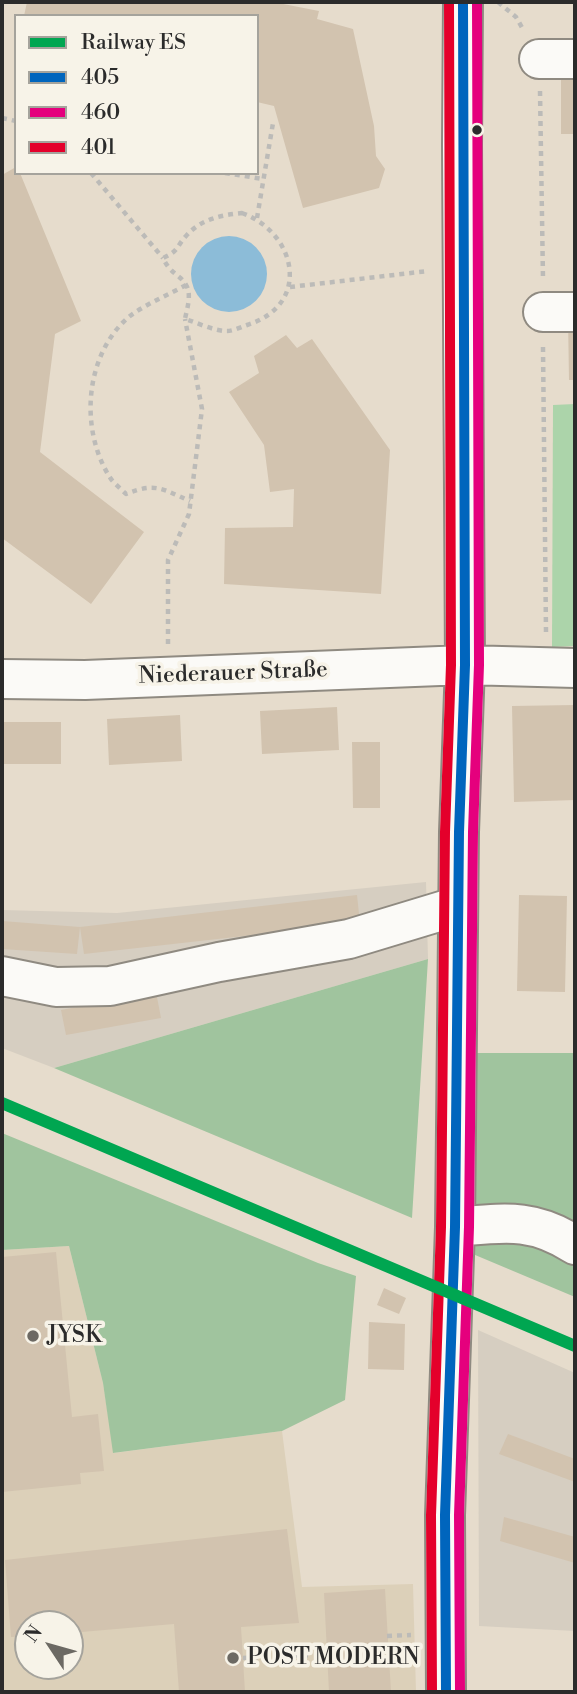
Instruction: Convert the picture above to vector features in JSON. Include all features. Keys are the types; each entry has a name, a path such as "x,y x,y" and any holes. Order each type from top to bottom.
{"street":[{"path":"446,1692 445,1514 455,1227 458,906 465,665 463,2"},
{"name":"Niederauer Straße","path":"2,680 465,665 561,668"},
{"path":"2,976 57,988 110,986 219,962 349,939 458,906"},
{"path":"455,1227 505,1223 537,1225 575,1245"}],"path":[{"path":"557,59 561,668"},
{"path":"2,118 14,121"},
{"path":"257,219 273,123"},
{"path":"95,175 163,258 169,271 186,285 189,298 186,319 202,409 189,514 168,560 170,676"},
{"path":"238,175 263,179"},
{"path":"163,258 177,252 186,236 202,222 221,215 242,213 257,219 282,243 289,264 290,287 279,307 258,322 227,331 186,319"},
{"path":"290,287 433,270"},
{"path":"186,285 130,316 110,338 97,362 91,417 96,446 111,480 126,494 145,486 161,488 190,501"},
{"path":"387,1636 424,1634"},
{"path":"243,1658 310,1655"}],"shaded area":[{"path":"426,882 428,959 54,1068 2,1048 2,910 117,913"},
{"path":"69,1246 103,1383 114,1453 282,1431 302,1587 413,1584 416,1692 2,1692 2,1250"},
{"path":"478,1330 575,1373 575,1631 479,1626"}],"green space":[{"path":"575,404 575,646 552,647 553,405"},
{"path":"428,959 412,1218 54,1068"},
{"path":"473,1053 575,1053 575,1297 468,1252"},
{"path":"2,1133 318,1263 356,1276 345,1400 282,1431 113,1453 103,1383 69,1246 2,1250"}],"water":[{"path":"222,236 236,236 250,242 261,253 267,274 264,289 256,301 236,312 222,312 208,306 197,295 191,281 191,267 197,253 208,242"}],"building":[{"path":"27,2 273,2 319,11 317,19 353,29 374,126 376,156 385,169 379,188 303,208 274,106 259,102 259,14 24,14"},
{"path":"561,71 575,71 575,134 561,134"},
{"path":"14,168 14,175 21,175 81,321 55,334 40,452 144,532 91,604 2,538 2,175"},
{"path":"568,317 575,317 575,380 569,380"},
{"path":"286,335 297,348 312,339 390,450 381,594 224,584 225,528 293,527 294,489 270,492 264,445 229,392 259,373 254,356"},
{"path":"575,705 575,800 514,802 512,706"},
{"path":"337,707 339,750 262,754 260,711"},
{"path":"180,715 182,761 109,765 107,719"},
{"path":"2,722 61,722 61,764 2,764"},
{"path":"352,742 380,742 380,808 353,808"},
{"path":"357,895 360,923 84,954 80,927"},
{"path":"519,895 567,896 565,992 517,991"},
{"path":"2,921 80,927 77,954 2,949"},
{"path":"156,992 161,1018 66,1035 61,1010"},
{"name":"JYSK","path":"56,1252 72,1417 98,1414 104,1471 80,1473 81,1484 2,1492 2,1257"},
{"path":"384,1288 406,1298 399,1314 377,1305"},
{"path":"369,1322 405,1324 404,1370 368,1369"},
{"path":"508,1434 575,1459 575,1482 499,1454"},
{"path":"504,1517 575,1537 575,1563 500,1541"},
{"path":"287,1529 299,1623 241,1627 245,1692 179,1692 174,1624 84,1632 84,1610 14,1610 14,1637 11,1637 5,1560"},
{"path":"385,1589 391,1692 329,1692 324,1593"}],"rail line":[{"name":"ES","path":"2,1103 575,1346"}],"transit line":[{"name":"401","path":"432,1692 431,1515 441,1227 445,832 451,665 449,2"},
{"name":"405","path":"446,1692 445,1515 455,1227 459,832 465,665 463,2"},
{"name":"460","path":"460,1692 459,1515 469,1227 473,832 479,665 477,2"}],"place":[{"name":"JYSK","path":"33,1336"},
{"name":"POST MODERN","path":"233,1658"}]}
